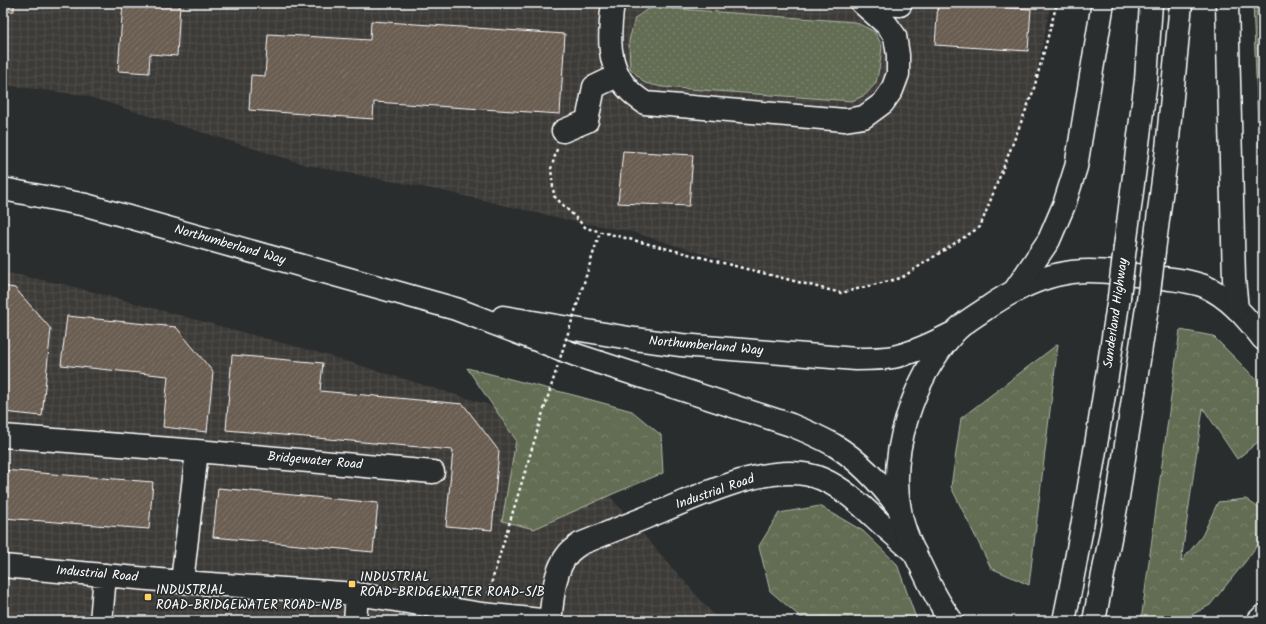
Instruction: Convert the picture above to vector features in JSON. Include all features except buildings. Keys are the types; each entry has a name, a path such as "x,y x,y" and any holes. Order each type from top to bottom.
{"main road":[{"path":"613,3 610,22 610,49 617,76 628,90 645,103 845,120 864,117 883,103 892,90 898,74 898,55 895,36 887,25 862,3"},
{"path":"871,3 900,5 900,3"},
{"path":"1015,290 1049,240 1064,205 1076,168 1103,3"},
{"name":"Sunderland Highway","path":"1064,621 1089,490 1119,297 1146,80 1152,3"},
{"path":"1094,621 1118,497 1148,301 1167,149 1181,3"},
{"path":"1227,3 1234,272 1237,309"},
{"path":"563,131 586,121 594,87 617,76"},
{"name":"Northumberland Way","path":"3,189 86,204 456,309 576,356 791,425 834,445 852,458 871,475 900,510"},
{"path":"947,617 906,532 900,510 897,488 898,465 903,435 912,402 924,375 938,353 954,333 998,300 1015,290 1035,281 1055,275 1089,271 1168,279 1203,286 1221,295 1237,309 1263,339"},
{"name":"Northumberland Way","path":"456,309 635,339 681,345 856,359 894,357 910,352 954,333"},
{"name":"Bridgewater Road","path":"3,436 433,472"},
{"path":"182,582 196,451"},
{"name":"Industrial Road","path":"3,566 182,582 358,594 482,614 550,621 557,578 561,564 569,553 580,544 704,494 754,478 774,474 791,473 807,474 822,479 837,487 915,553"},
{"path":"101,621 105,575"},
{"path":"355,621 358,594"},
{"path":"1258,621 1263,616"}],"path":[{"path":"563,131 551,169 554,196 586,228 841,293 901,278 980,227 1033,92 1057,3"},
{"path":"482,614 544,409 600,232"}],"shaded area":[{"path":"3,3 1051,3 1033,92 980,227 901,278 841,293 774,276 629,231 577,222 443,191 307,165 83,95 3,85"},
{"path":"3,272 67,285 316,352 489,405 585,468 719,621 3,621"}],"green space":[{"path":"1253,3 1263,3 1263,185 1260,174"},
{"path":"651,7 855,22 875,32 882,46 876,83 865,95 852,101 662,87 645,83 630,68 629,41 635,18"},
{"path":"1180,330 1213,336 1261,384 1263,400 1263,438 1237,459 1203,408 1181,562 1202,536 1218,502 1246,499 1263,511 1263,537 1210,605 1180,621 1141,621"},
{"path":"1058,344 1029,585 991,568 951,487 961,418"},
{"path":"467,368 632,411 661,435 663,473 534,529 502,521 516,440"},
{"path":"820,506 863,531 897,564 917,621 805,621 770,591 759,546 779,513"}],"place":[{"name":"INDUSTRIAL ROAD-BRIDGEWATER ROAD-S/B","path":"352,584"},
{"name":"INDUSTRIAL ROAD-BRIDGEWATER ROAD-N/B","path":"148,597"}]}
